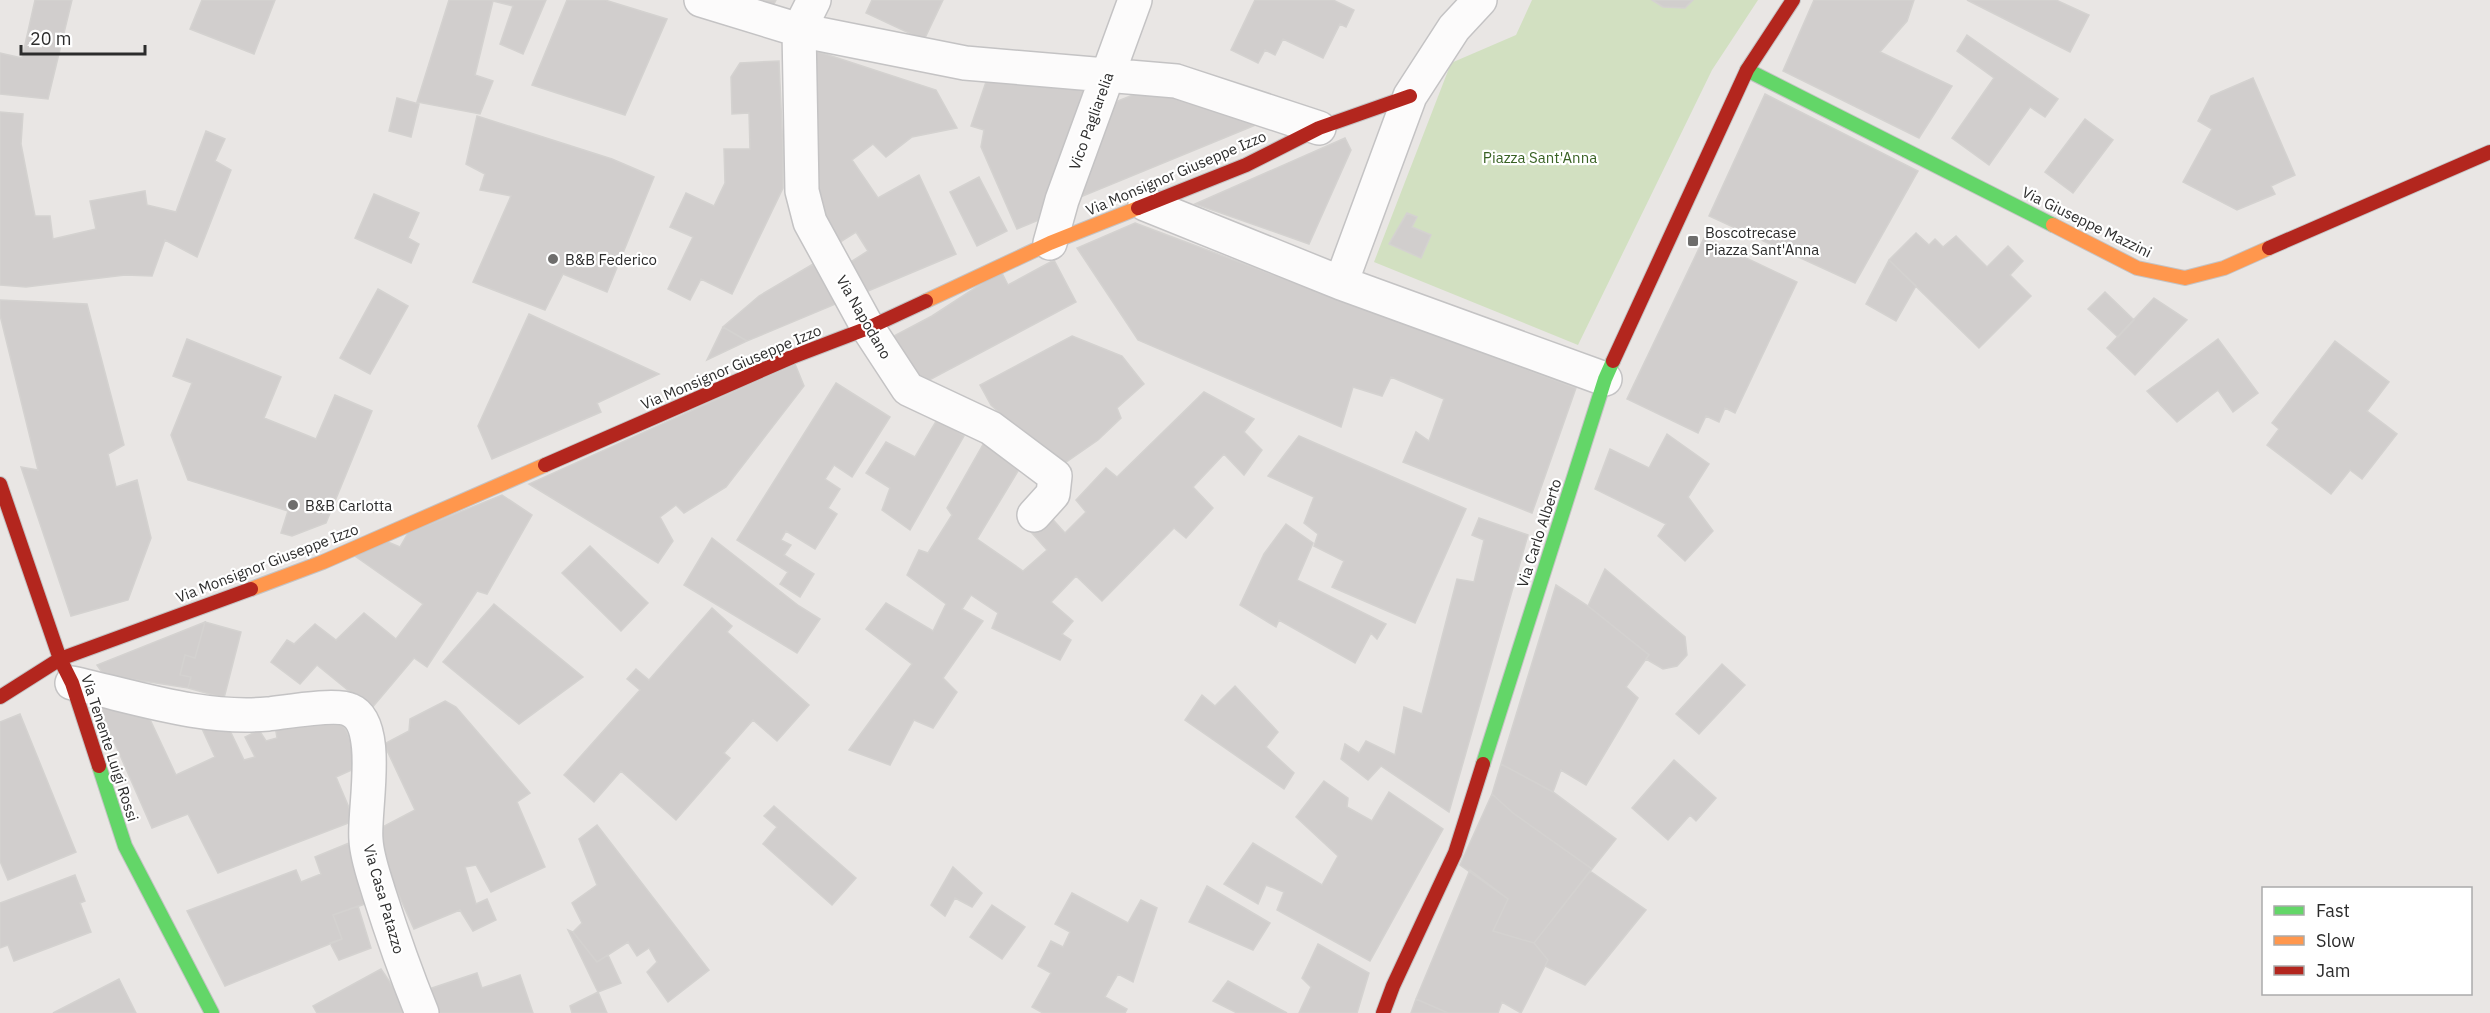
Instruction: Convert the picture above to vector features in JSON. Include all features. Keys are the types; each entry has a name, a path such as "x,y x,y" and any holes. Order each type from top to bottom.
{"street":[{"path":"701,0 799,30 965,63 1176,81 1318,128"},
{"name":"Via Napodano","path":"814,0 799,30 802,191 810,222 868,328 908,389 991,428 1055,476 1053,494 1034,515"},
{"name":"Vico Pagliarelia","path":"1050,243 1062,200 1135,0"},
{"path":"1341,283 1410,96 1454,28 1480,0"},
{"name":"Via Carlo Alberto","path":"1383,1013 1393,986 1455,852 1605,379 1747,70 1793,0"},
{"name":"Via Giuseppe Mazzini","path":"1747,70 2137,268 2185,278 2224,268 2490,152"},
{"name":"Via Monsignor Giuseppe Izzo","path":"6,690 66,671 323,562 792,357 868,328 1050,243 1246,165 1318,128 1410,96"},
{"path":"1145,204 1341,283 1605,379"},
{"name":"Via Tenente Luigi Rossi","path":"0,483 125,846 212,1013"},
{"name":"Via Casa Patazzo","path":"66,671 190,710 246,716 334,708 350,710 355,714 367,736 370,751 366,840 370,863 393,939 422,1013"}],"green space":[{"name":"Piazza Sant'Anna","path":"1532,0 1652,0 1663,7 1685,8 1693,0 1758,0 1712,70 1578,345 1374,262 1451,63 1516,35"}],"building":[{"path":"35,0 72,0 48,99 0,94 0,53 22,58"},
{"path":"202,0 275,0 254,54 190,29"},
{"path":"449,0 546,0 523,54 500,44 513,6 493,1 475,75 493,81 480,114 417,102"},
{"path":"567,0 605,0 667,19 625,115 532,85"},
{"path":"741,0 776,0 770,12"},
{"path":"872,0 943,0 924,40 866,13"},
{"path":"1255,0 1333,0 1354,10 1346,27 1340,24 1323,58 1283,39 1275,55 1265,50 1258,63 1231,50"},
{"path":"1652,0 1693,0 1685,8 1663,7"},
{"path":"1814,0 1914,0 1907,21 1880,52 1952,86 1919,138 1783,71"},
{"path":"1967,0 2056,0 2089,15 2070,52"},
{"path":"1967,35 2058,99 2045,117 2030,107 1989,165 1952,138 1994,78 1957,51"},
{"path":"810,49 936,90 957,128 912,137 886,157 873,144 852,160 878,198 919,175 956,254 868,291 849,263 868,251 856,232 834,246 822,224 804,140"},
{"path":"779,61 783,188 732,294 701,279 690,300 668,289 693,237 670,227 686,193 714,206 725,183 724,149 750,149 749,113 732,114 731,77 740,63"},
{"path":"989,73 1089,78 1046,217 1017,229 981,147 984,130 971,126"},
{"path":"2253,78 2295,175 2271,186 2275,194 2237,210 2183,182 2212,129 2198,121 2211,96"},
{"path":"1158,85 1258,124 1071,201 1110,104"},
{"path":"1765,94 1918,171 1855,283 1709,216"},
{"path":"397,98 419,104 411,137 389,131"},
{"path":"0,112 23,114 21,144 35,216 50,216 53,239 96,229 90,201 145,191 147,205 176,212 206,131 225,139 215,161 231,170 197,257 165,240 152,276 125,275 26,287 0,285"},
{"path":"477,116 612,159 654,177 607,292 563,274 545,310 473,282 511,196 480,190 485,174 466,164"},
{"path":"2085,119 2113,140 2073,193 2045,172"},
{"path":"1345,138 1351,150 1309,244 1195,204"},
{"path":"979,177 1007,231 977,246 950,192"},
{"path":"374,194 419,213 408,238 419,244 411,263 355,238"},
{"path":"1407,213 1417,217 1412,227 1431,235 1421,258 1389,244"},
{"path":"1135,223 1576,388 1532,513 1403,462 1416,432 1429,441 1444,399 1391,377 1382,396 1353,387 1341,427 1138,340 1077,248"},
{"path":"1916,233 1929,245 1935,239 1943,247 1956,236 1987,267 2008,246 2023,261 2010,275 2031,296 1979,348 1889,260"},
{"path":"1704,238 1797,282 1735,413 1725,408 1719,422 1706,416 1698,433 1627,399"},
{"path":"1054,260 1076,302 918,386 892,337 932,316 1001,271 1008,285"},
{"path":"1889,260 1916,286 1896,321 1866,304"},
{"path":"813,264 838,303 747,341 723,327 759,296"},
{"path":"378,289 408,306 370,374 340,358"},
{"path":"2105,292 2134,320 2118,337 2088,309"},
{"path":"2154,298 2187,320 2135,375 2107,348"},
{"path":"0,300 87,304 124,445 108,454 116,487 137,480 151,538 128,600 71,616 21,467 38,470 0,315"},
{"path":"529,314 659,374 597,403 601,412 492,459 478,426"},
{"path":"723,327 747,341 707,360"},
{"path":"1072,336 1122,356 1144,384 1117,408 1121,418 1098,440 1059,467 991,405 980,385"},
{"path":"187,339 281,377 264,418 316,439 335,395 372,411 326,523 292,536 281,533 288,511 188,480 171,435 192,383 173,376"},
{"path":"2218,339 2258,393 2233,412 2218,390 2177,422 2147,391"},
{"path":"2335,341 2389,382 2367,411 2397,434 2362,479 2350,470 2331,494 2267,445 2279,429 2272,423"},
{"path":"795,364 804,386 726,487 684,513 676,505 660,517 673,541 658,563 529,484"},
{"path":"836,383 890,417 852,477 834,465 825,479 840,489 828,508 837,514 815,549 786,531 781,540 791,545 784,555 814,574 800,597 780,584 788,572 737,540"},
{"path":"1204,392 1254,419 1244,432 1262,450 1244,475 1224,454 1193,487 1213,508 1186,538 1174,528 1102,601 1076,576 1051,602 1073,621 1062,634 1071,640 1060,660 992,628 998,613 971,595 962,609 983,621 943,678 957,692 933,728 914,720 890,765 849,750 912,664 866,629 886,603 933,631 946,604 907,575 919,550 928,553 952,515 947,508 985,441 1021,466 977,539 1023,571 1047,550 1031,532 1046,512 1065,533 1086,512 1076,500 1106,468 1117,477"},
{"path":"938,418 964,436 910,530 882,510 890,488 866,473 886,442 915,457"},
{"path":"1667,434 1709,464 1688,497 1713,531 1685,561 1658,536 1666,524 1595,489 1610,449 1649,468"},
{"path":"1299,436 1466,509 1415,623 1332,587 1344,561 1314,546 1318,534 1304,523 1314,497 1268,476"},
{"path":"502,495 532,515 487,594 477,591 427,667 414,658 371,709 317,665 300,684 271,662 287,640 294,644 315,624 336,640 364,613 396,639 423,604 355,556 381,539 400,547 408,533"},
{"path":"1479,518 1528,535 1449,812 1381,766 1368,780 1341,759 1345,744 1359,753 1366,741 1395,755 1404,707 1422,714 1457,579 1474,582 1484,540 1472,535"},
{"path":"1286,524 1313,543 1297,580 1386,624 1377,639 1371,633 1355,663 1279,620 1276,627 1240,605 1264,554"},
{"path":"712,538 799,606 820,619 797,653 684,585"},
{"path":"590,546 648,603 621,631 562,573"},
{"path":"1605,569 1685,637 1687,655 1677,666 1663,669 1646,659 1649,655 1588,606"},
{"path":"1556,585 1588,606 1649,655 1626,687 1638,698 1586,785 1561,770 1553,792 1501,764"},
{"path":"494,604 583,677 519,724 443,662"},
{"path":"712,608 732,626 727,632 809,705 777,741 753,720 724,753 730,758 676,820 621,771 594,802 564,775 640,690 627,679 636,669 649,680"},
{"path":"205,622 241,632 224,698 188,688 191,677 180,675 185,655 195,658"},
{"path":"205,622 195,658 185,655 180,675 191,677 188,688 104,675 97,665"},
{"path":"1722,664 1745,685 1699,734 1676,714"},
{"path":"1235,686 1278,732 1266,747 1294,773 1284,789 1185,720 1202,695 1215,706"},
{"path":"445,701 456,707 530,793 517,802 545,867 491,892 476,865 465,867 476,904 487,899 496,920 473,931 460,910 414,929 371,833 415,810 384,744 409,731 410,719"},
{"path":"98,705 146,711 176,775 215,757 198,720 224,718 244,760 255,757 245,737 259,730 266,741 277,738 275,725 338,714 353,745 356,768 336,777 350,810 351,822 218,873 188,814 152,828"},
{"path":"20,714 76,852 8,880 0,861 0,722"},
{"path":"1674,760 1716,798 1696,821 1690,815 1668,840 1632,808"},
{"path":"1501,764 1553,792 1616,839 1592,869 1513,813 1492,794"},
{"path":"1324,781 1348,798 1347,807 1372,821 1389,792 1443,829 1370,961 1277,910 1284,892 1266,885 1258,904 1224,884 1253,843 1322,885 1338,856 1296,817"},
{"path":"1492,794 1513,813 1592,869 1534,943 1493,931 1508,899 1460,865"},
{"path":"774,806 856,878 832,905 763,844 777,827 764,816"},
{"path":"597,825 709,970 668,1002 647,972 657,962 649,948 637,956 628,942 597,962 573,932 582,923 572,903 597,885 579,839"},
{"path":"349,843 368,903 333,915 342,939 225,986 187,911 296,870 301,882 321,874 315,857"},
{"path":"953,867 982,893 972,907 955,898 945,916 931,905"},
{"path":"1470,870 1508,899 1493,931 1534,943 1548,960 1521,1013 1502,1002 1498,1013 1448,1013 1416,999"},
{"path":"1590,871 1646,910 1585,985 1545,966 1548,960 1534,943"},
{"path":"75,875 85,901 80,903 91,932 14,961 8,945 0,948 0,903"},
{"path":"1207,886 1270,923 1253,950 1189,922"},
{"path":"1072,893 1128,923 1141,900 1157,908 1133,982 1118,974 1105,997 1127,1009 1125,1013 1043,1013 1032,1007 1051,973 1038,966 1051,941 1063,947 1070,932 1055,924"},
{"path":"992,905 1025,927 1002,959 970,937"},
{"path":"358,906 371,948 339,960 330,943 342,939 333,915"},
{"path":"568,930 573,932 597,962 608,955 621,983 598,992"},
{"path":"1318,944 1369,973 1357,1013 1299,1013 1311,987 1302,978"},
{"path":"381,969 408,1009 404,1013 317,1013 313,1006"},
{"path":"477,973 482,988 520,975 533,1013 430,1013 420,992"},
{"path":"119,979 136,1013 53,1013"},
{"path":"1228,981 1287,1013 1237,1013 1213,1001"},
{"path":"598,992 607,1013 572,1013 570,1006"},
{"path":"1416,999 1448,1013 1411,1013"}],"traffic: fast":[{"path":"1747,70 2053,225"},
{"path":"1483,764 1605,379 1613,361"},
{"path":"99,766 125,846 212,1013"}],"traffic: slow":[{"path":"926,301 1050,243 1138,208"},
{"path":"2053,225 2137,268 2185,278 2224,268 2269,248"},
{"path":"251,589 323,562 545,465"}],"traffic: jam":[{"path":"1613,361 1747,70 1793,0"},
{"path":"1138,208 1246,165 1319,128 1410,96"},
{"path":"2269,248 2490,152"},
{"path":"545,465 792,357 868,328 926,301"},
{"path":"0,484 60,659 72,683 99,766"},
{"path":"0,697 60,659 251,589"},
{"path":"1383,1013 1393,986 1455,853 1483,764"}],"place":[{"name":"Boscotrecase Piazza Sant'Anna","path":"1693,241"},
{"name":"B&B Federico","path":"553,259"},
{"name":"B&B Carlotta","path":"293,505"}]}
